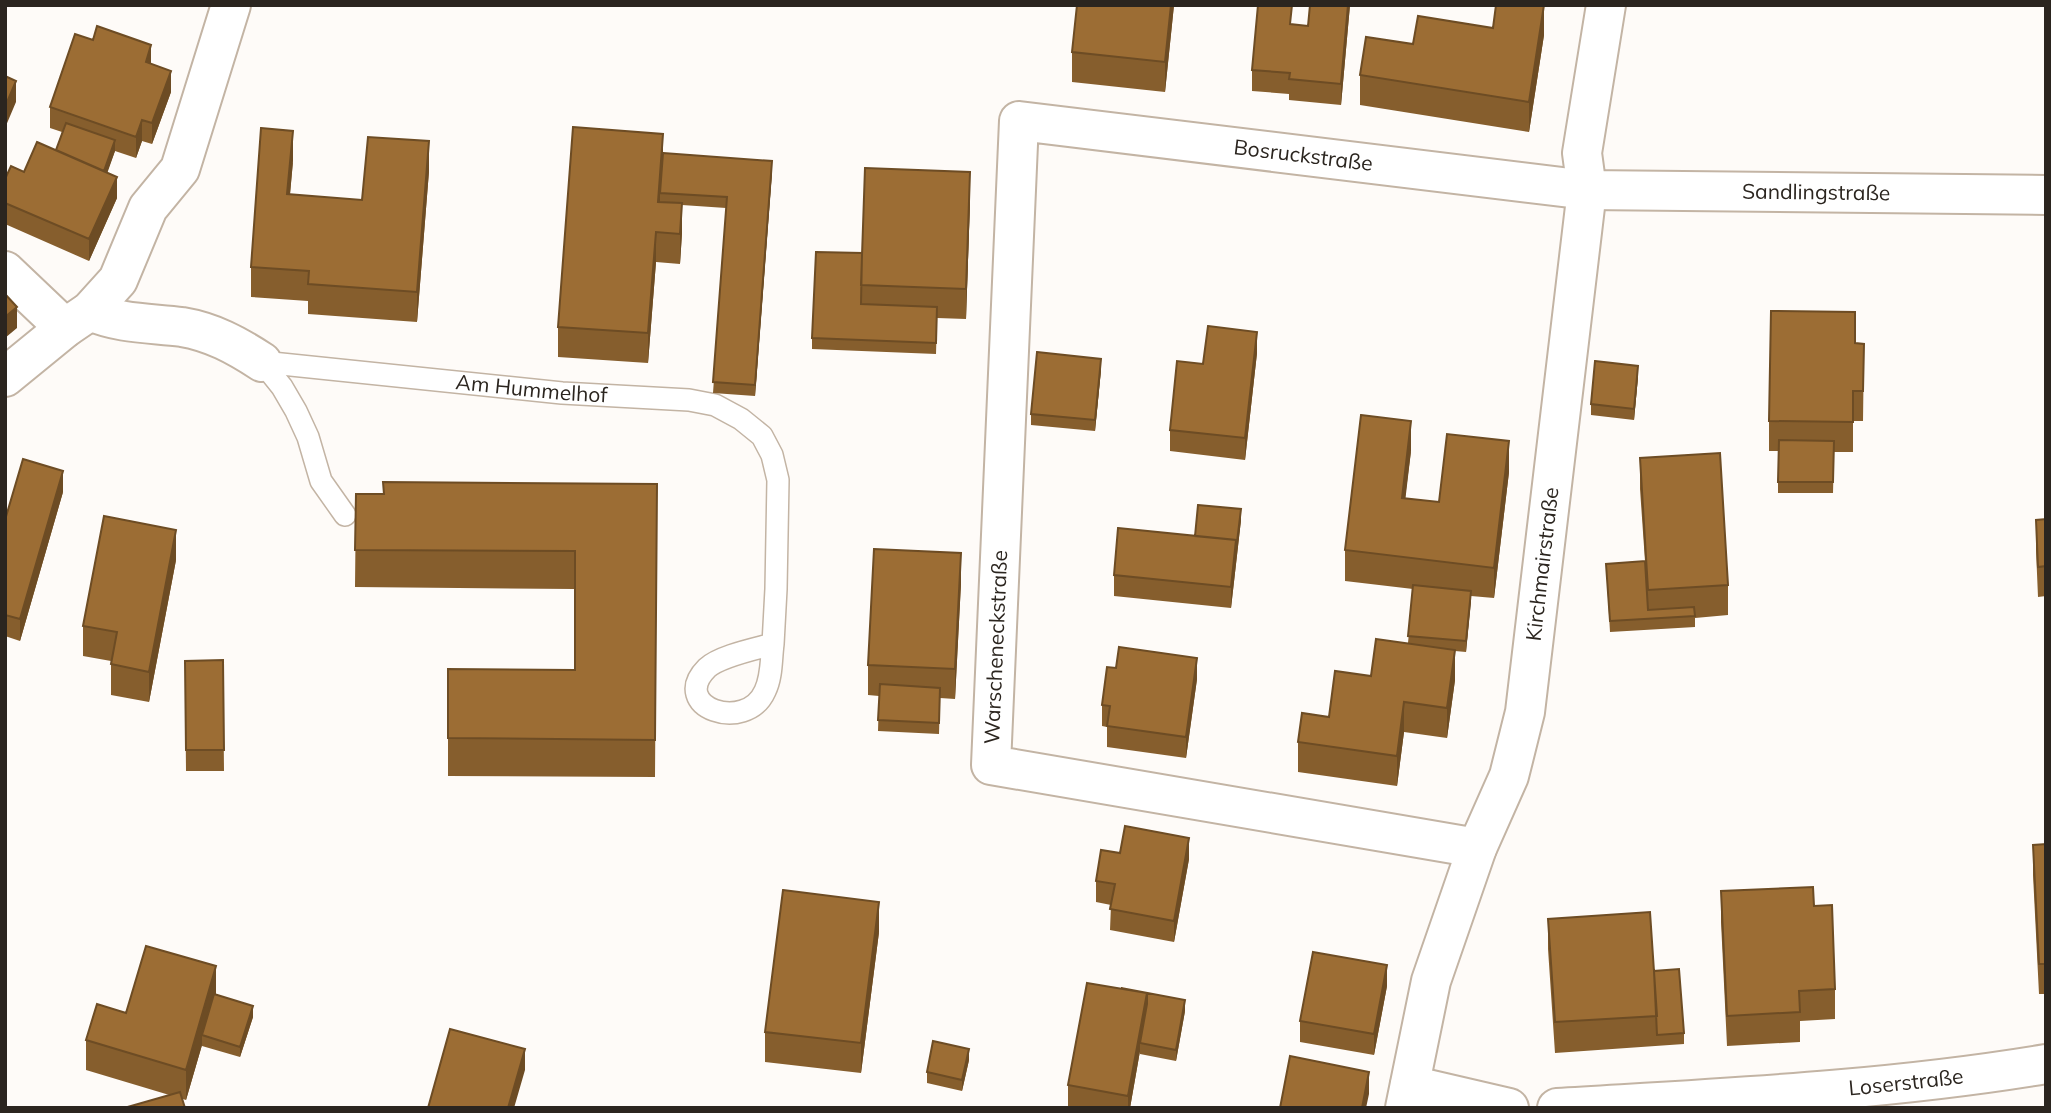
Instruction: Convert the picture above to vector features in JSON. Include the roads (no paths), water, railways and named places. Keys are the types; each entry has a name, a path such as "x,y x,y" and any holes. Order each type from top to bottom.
{"street":[{"path":"5,377 78,319 118,280 148,208 180,169 231,5"},
{"name":"Kirchmairstraße","path":"1408,1097 1431,981 1476,848 1509,776 1525,712 1587,190 1582,153 1606,5"},
{"name":"Bosruckstraße","path":"1018,121 1587,190"},
{"name":"Warscheneckstraße","path":"1018,121 991,765 1476,848"},
{"name":"Sandlingstraße","path":"1587,190 2046,195"},
{"name":"Am Hummelhof","path":"5,271 78,319 109,319 183,327 229,341 262,362"},
{"name":"Loserstraße","path":"1558,1108 1786,1094 2004,1071 2046,1064"},
{"path":"1408,1097 1509,1108"}],"lane":[{"path":"262,362 282,387 296,411 308,438 321,481 345,515"},
{"name":"Am Hummelhof","path":"262,362 562,393 689,400 715,405 741,419 762,436 772,455 778,480 773,644"}]}
